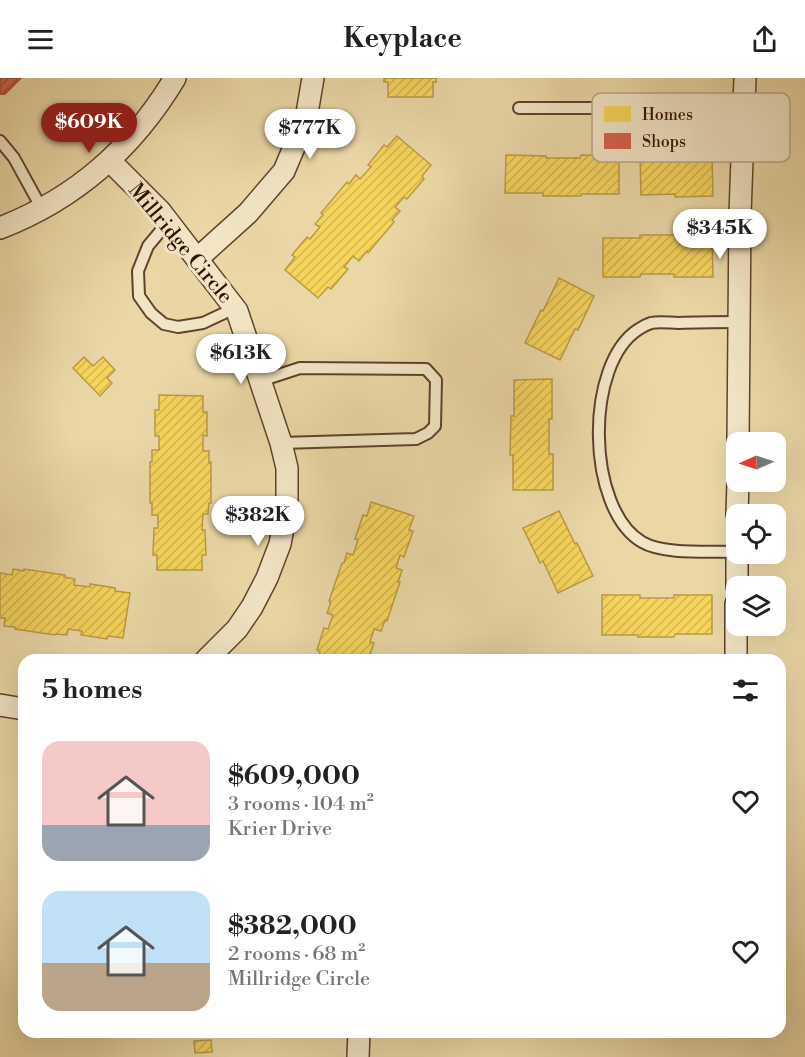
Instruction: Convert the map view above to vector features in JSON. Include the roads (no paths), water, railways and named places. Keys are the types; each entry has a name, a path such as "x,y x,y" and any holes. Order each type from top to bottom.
{"street":[{"path":"0,228 42,210 84,182 110,161 143,125 175,78"},
{"path":"197,259 248,213 284,171 306,119 313,78"},
{"name":"Millridge Circle","path":"110,161 160,211 235,308 281,443 287,468 287,507 280,544 267,578 252,607 220,654"},
{"path":"738,432 738,322 742,162"},
{"path":"736,636 736,654"},
{"path":"0,705 18,708"},
{"path":"358,1057 359,1038"}],"lane":[{"path":"519,108 592,108"},
{"path":"0,141 14,158 42,210"},
{"path":"168,222 148,246 138,271 139,296 151,313 164,324 178,327 202,323 235,308"},
{"path":"726,553 661,549 642,542 625,527 613,508 605,487 600,461 599,407 614,359 626,340 638,329 652,323 738,322"},
{"path":"260,381 300,369 426,369 436,380 435,426 428,433 416,439 281,443"}]}
